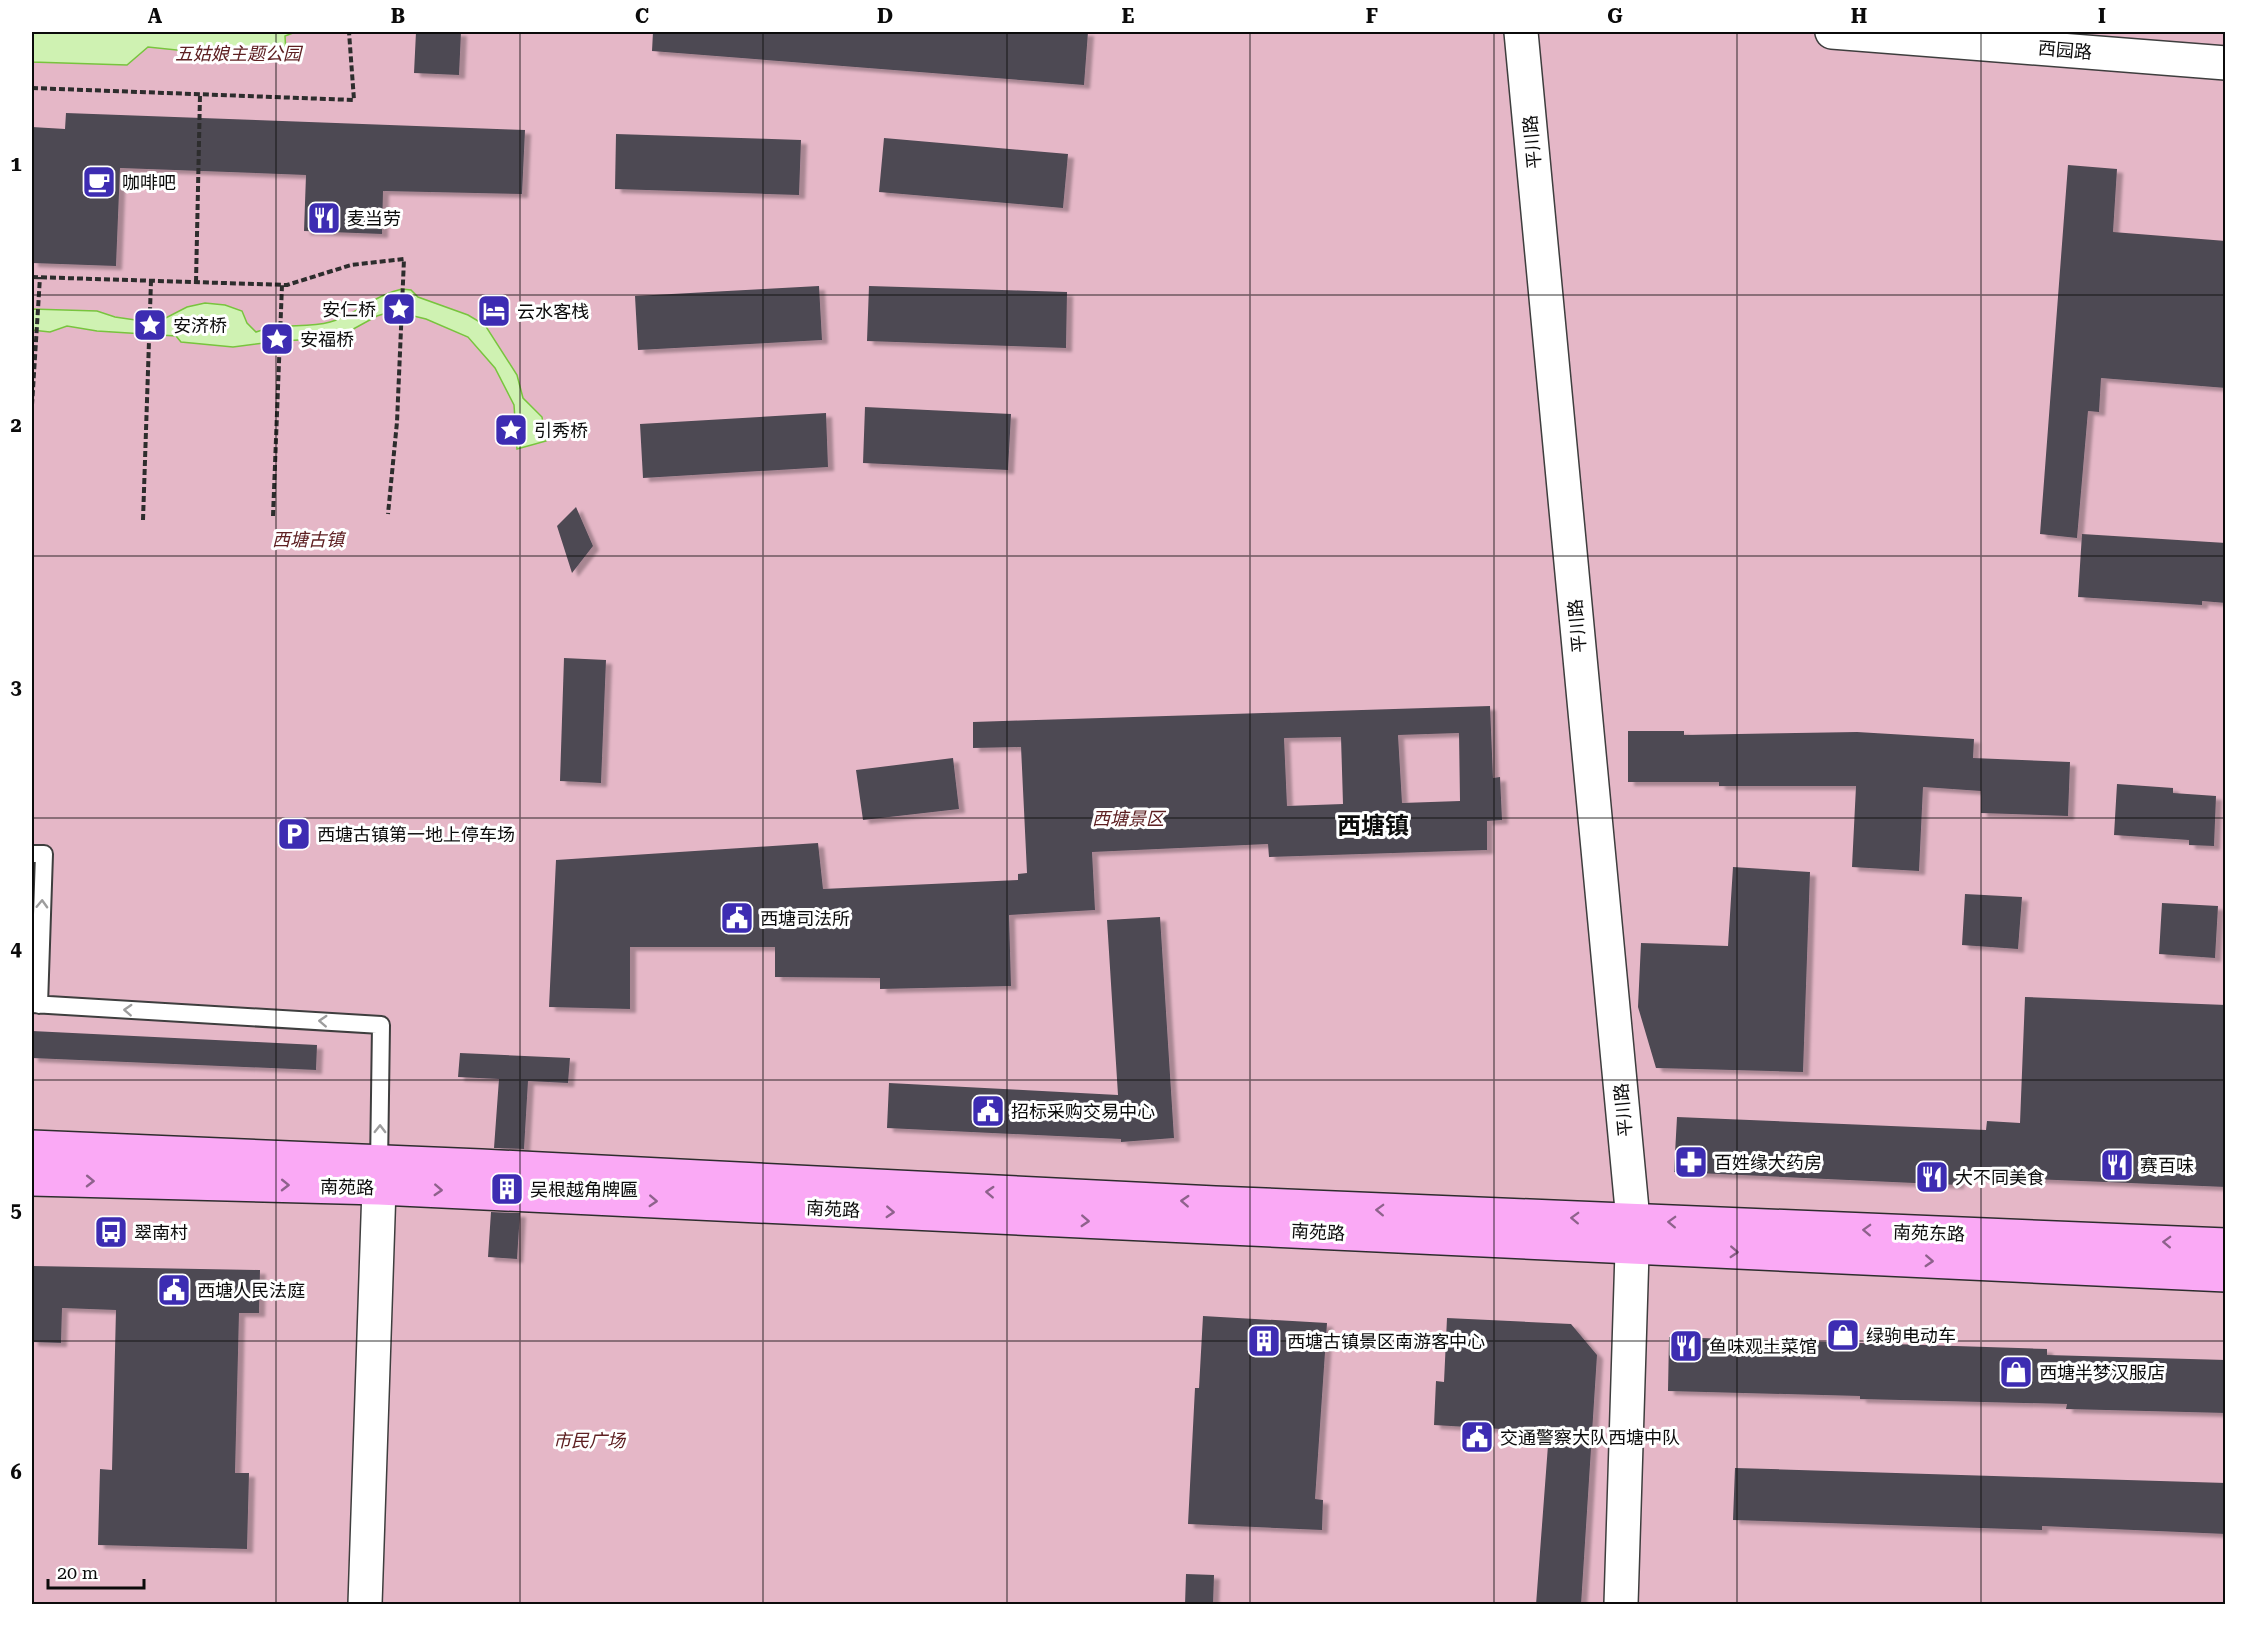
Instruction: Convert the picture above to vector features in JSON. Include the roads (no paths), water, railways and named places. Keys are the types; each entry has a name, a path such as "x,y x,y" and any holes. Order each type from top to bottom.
{"main road":[{"name":"南苑路","path":"32,1147 379,1175 1634,1234"},
{"name":"南苑路","path":"32,1179 379,1175"},
{"name":"南苑东路","path":"1634,1234 2226,1245"},
{"name":"南苑东路","path":"1634,1234 2226,1275"}],"street":[{"name":"平川路","path":"1521,32 1634,1234 1621,1605"},
{"name":"西园路","path":"1832,32 2042,40 2226,63"},
{"path":"365,1605 379,1175"}],"lane":[{"path":"38,854 35,1005 381,1025 379,1175"}],"place":[{"name":"咖啡吧","path":"99,182"},
{"name":"麦当劳","path":"324,218"},
{"name":"安仁桥","path":"399,309"},
{"name":"云水客栈","path":"494,311"},
{"name":"安济桥","path":"150,325"},
{"name":"安福桥","path":"277,339"},
{"name":"引秀桥","path":"511,430"},
{"name":"西塘古镇第一地上停车场","path":"294,834"},
{"name":"西塘司法所","path":"737,918"},
{"name":"招标采购交易中心","path":"988,1111"},
{"name":"百姓缘大药房","path":"1691,1162"},
{"name":"赛百味","path":"2117,1165"},
{"name":"大不同美食","path":"1932,1177"},
{"name":"吴根越角牌匾","path":"507,1189"},
{"name":"翠南村","path":"111,1232"},
{"name":"西塘人民法庭","path":"174,1290"},
{"name":"绿驹电动车","path":"1843,1335"},
{"name":"西塘古镇景区南游客中心","path":"1264,1341"},
{"name":"鱼味观土菜馆","path":"1686,1346"},
{"name":"西塘半梦汉服店","path":"2016,1372"},
{"name":"交通警察大队西塘中队","path":"1477,1437"}],"district":[{"name":"西塘镇","path":"1373,826"}],"park label":[{"name":"五姑娘主题公园","path":"238,53"},
{"name":"西塘古镇","path":"308,539"},
{"name":"西塘景区","path":"1128,818"},
{"name":"市民广场","path":"589,1440"}]}
